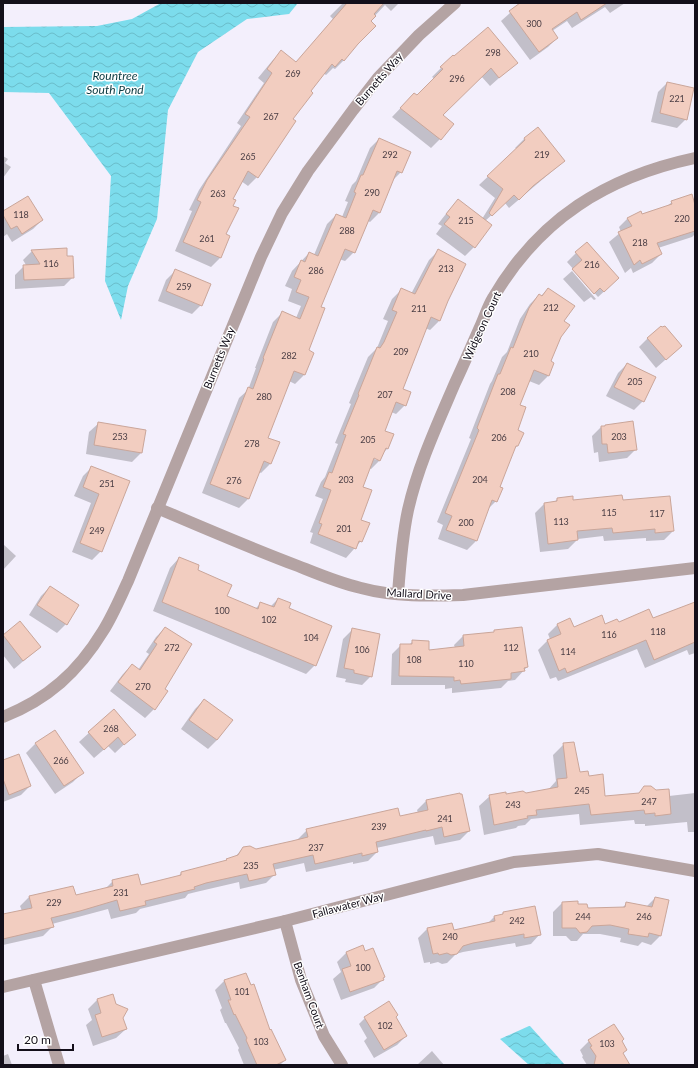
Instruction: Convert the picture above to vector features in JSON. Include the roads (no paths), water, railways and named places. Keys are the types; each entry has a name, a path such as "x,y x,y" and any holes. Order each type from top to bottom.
{"street":[{"name":"Burnetts Way","path":"3,717 46,695 65,679 86,656 104,629 128,581 261,257 282,213 308,171 378,78 419,35 455,3"},
{"name":"Widgeon Court","path":"398,594 403,538 408,510 420,469 432,437 492,299 513,266 535,240 560,218 582,202 616,184 654,169 695,158"},
{"name":"Mallard Drive","path":"157,508 246,547 336,581 362,589 398,594 432,596 463,595 695,568"},
{"name":"Fallawater Way","path":"3,987 286,921 514,862 598,854 695,871"},
{"name":"Benham Court","path":"286,921 301,980 324,1036 342,1065"},
{"path":"34,980 59,1065"}],"water":[{"name":"Rountree South Pond","path":"161,3 298,3 289,14 247,19 198,52 168,110 157,219 128,286 121,320 105,281 111,176 49,93 3,92 3,27 97,26 132,19"},
{"path":"529,1026 565,1065 529,1065 500,1039"}]}
